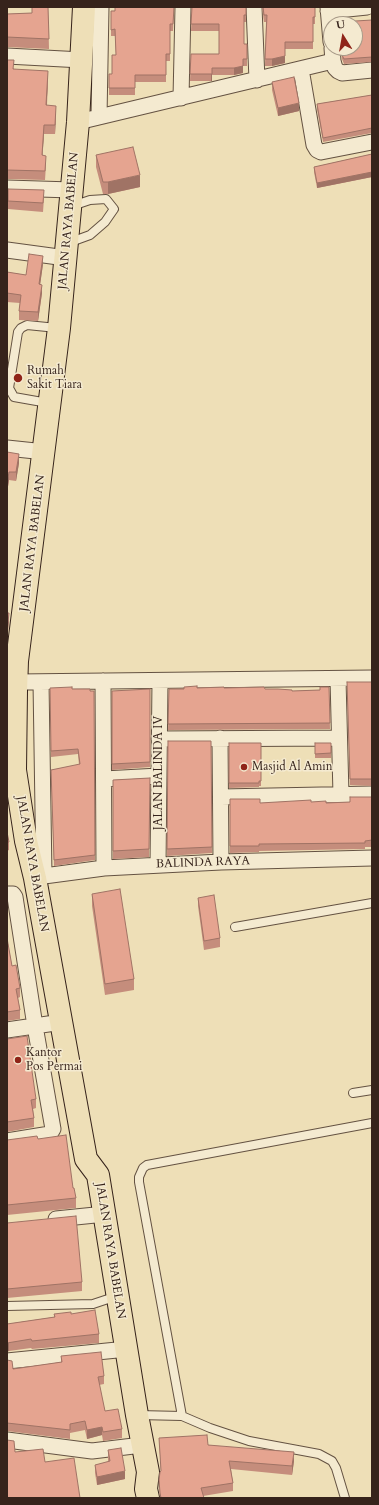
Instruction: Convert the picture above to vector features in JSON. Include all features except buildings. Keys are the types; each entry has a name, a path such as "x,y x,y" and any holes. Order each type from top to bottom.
{"main road":[{"name":"JALAN RAYA BABELAN","path":"84,7 82,60 89,120 71,198 59,328 17,660 11,770 26,841 39,877 86,1159 98,1175 142,1446 148,1472 146,1489 148,1498"}],"street":[{"path":"101,7 89,120 301,69 330,56"},
{"path":"181,98 183,7"},
{"path":"254,7 257,80"},
{"path":"328,9 367,7"},
{"path":"7,56 82,60"},
{"path":"332,56 335,68 342,73 372,70"},
{"path":"301,69 314,145 317,150 322,152 372,142"},
{"path":"7,188 71,198"},
{"path":"7,250 66,250"},
{"path":"7,448 44,455"},
{"path":"7,456 44,455"},
{"path":"16,682 372,678"},
{"path":"338,679 341,795"},
{"path":"103,681 104,868"},
{"name":"JALAN BALINDA IV","path":"158,865 160,681"},
{"path":"39,877 41,682"},
{"path":"220,738 221,862"},
{"path":"159,739 339,738"},
{"path":"104,779 159,776"},
{"path":"221,796 372,794"},
{"name":"BALINDA RAYA","path":"39,877 104,868 221,862 372,858"},
{"path":"7,894 13,894 16,897 35,1026 53,1129 50,1134 7,1141"},
{"path":"7,1030 62,1022"},
{"path":"45,1220 105,1214"},
{"path":"7,1361 127,1349"},
{"path":"7,1440 92,1451 142,1446"}],"lane":[{"path":"66,250 90,235 105,222 114,209 106,199 90,200 71,198"},
{"path":"50,403 14,397 9,388 18,332 20,328 28,325 59,328"},
{"path":"235,927 372,903"},
{"path":"353,1093 372,1090"},
{"path":"182,1416 139,1182 139,1177 143,1168 147,1165 372,1123"},
{"path":"7,1306 93,1304 118,1296"},
{"path":"137,1416 182,1416 210,1428 249,1441 319,1454 332,1461 336,1468 344,1498"}],"place":[{"name":"Rumah Sakit Tiara","path":"18,378"},
{"name":"Masjid Al Amin","path":"244,767"},
{"name":"Kantor Pos Permai","path":"18,1060"}]}
